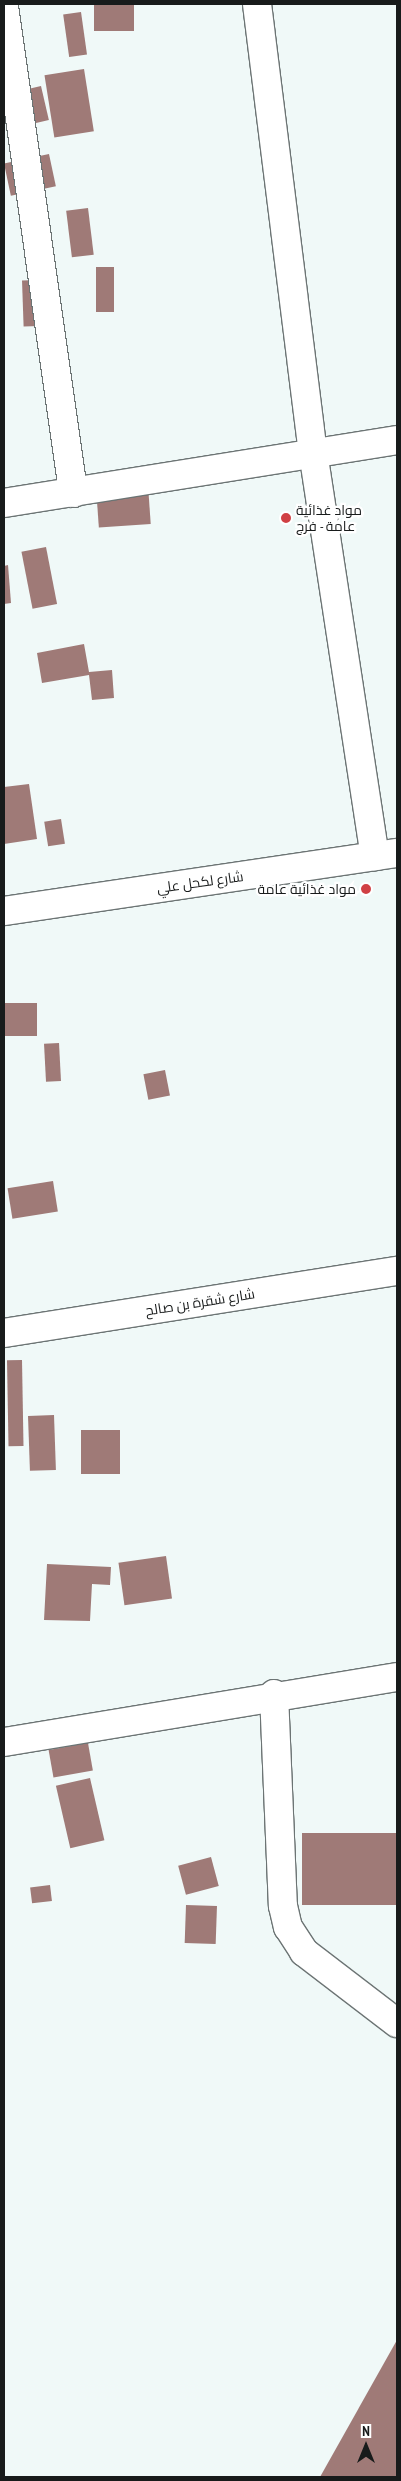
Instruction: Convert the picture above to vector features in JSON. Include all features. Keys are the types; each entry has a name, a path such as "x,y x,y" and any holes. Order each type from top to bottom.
{"street":[{"path":"257,4 314,452 386,855"},
{"path":"4,6 73,493"},
{"path":"4,503 397,440"},
{"name":"شارع لكحل علي","path":"4,911 386,855"},
{"name":"شارع شقرة بن صالح","path":"4,1333 397,1271"},
{"path":"4,1742 274,1694 397,1677"},
{"path":"274,1694 283,1906 288,1927 304,1952 397,2023"}],"building":[{"path":"94,4 134,4 134,31 94,31"},
{"path":"81,12 87,55 69,57 63,15"},
{"path":"84,69 94,131 54,137 44,75"},
{"path":"41,86 49,120 27,125 20,91"},
{"path":"49,154 56,186 11,196 4,164"},
{"path":"88,208 94,255 72,257 66,211"},
{"path":"96,267 114,267 114,312 96,312"},
{"path":"38,280 40,326 24,327 22,281"},
{"path":"148,485 151,524 99,528 96,489"},
{"path":"46,547 57,604 33,609 21,552"},
{"path":"8,565 11,603 4,604 4,566"},
{"path":"84,644 89,672 112,670 114,698 92,700 89,675 42,683 37,653"},
{"path":"29,784 37,839 4,844 4,787"},
{"path":"61,819 65,844 48,846 44,822"},
{"path":"4,1003 37,1003 37,1036 4,1036"},
{"path":"59,1043 61,1081 46,1082 44,1044"},
{"path":"165,1070 170,1096 148,1100 143,1074"},
{"path":"53,1181 58,1212 12,1219 8,1188"},
{"path":"7,1360 22,1360 24,1446 9,1446"},
{"path":"54,1415 56,1470 30,1471 28,1416"},
{"path":"81,1430 120,1430 120,1474 81,1474"},
{"path":"166,1556 172,1599 124,1605 118,1563"},
{"path":"47,1564 111,1567 110,1585 92,1584 90,1621 44,1620"},
{"path":"88,1743 93,1771 53,1778 49,1750"},
{"path":"90,1778 104,1840 70,1848 56,1786"},
{"path":"302,1833 397,1833 397,1905 302,1905"},
{"path":"211,1857 219,1886 186,1895 178,1866"},
{"path":"50,1885 52,1901 32,1903 30,1887"},
{"path":"186,1905 217,1906 216,1944 185,1943"},
{"path":"397,2340 397,2477 320,2477"}],"place":[{"name":"مواد غذائية عامة - فرج","path":"286,518"},
{"name":"مواد غذائية عامة","path":"366,889"}]}
